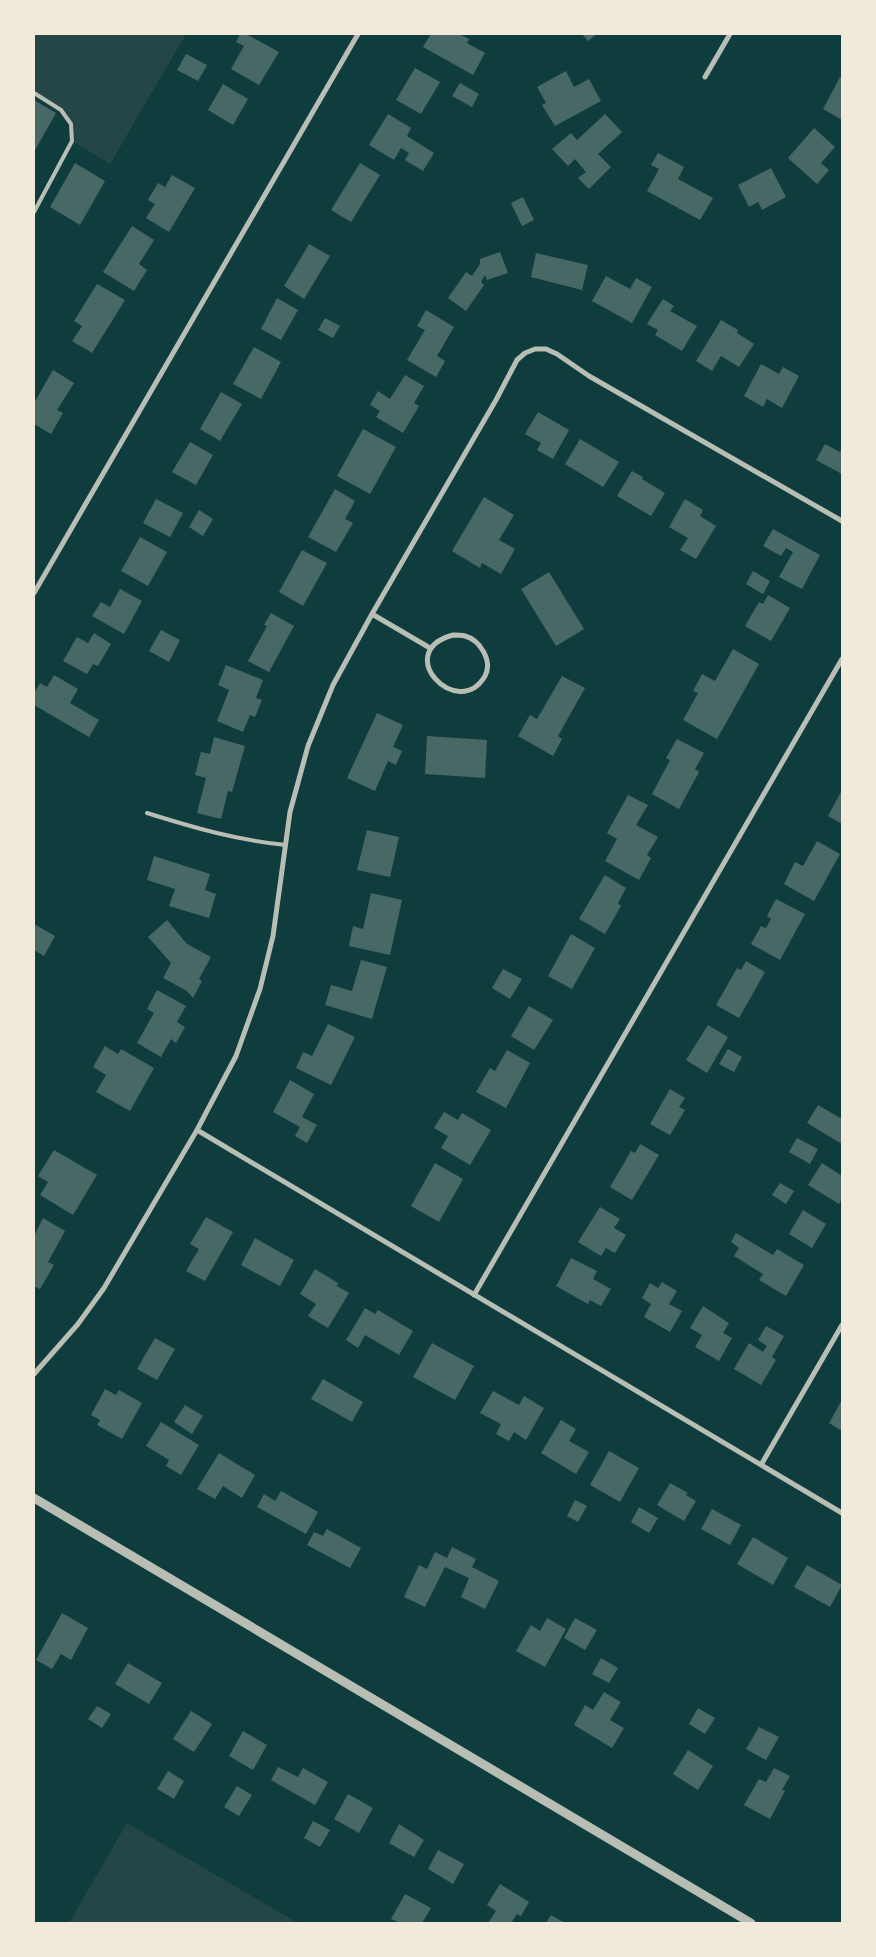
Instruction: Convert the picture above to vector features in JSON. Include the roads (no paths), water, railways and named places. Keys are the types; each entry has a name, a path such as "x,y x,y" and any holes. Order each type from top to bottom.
{"street":[{"path":"34,593 358,34"},
{"path":"704,77 730,34"},
{"path":"34,1374 78,1324 104,1288 197,1130 236,1056 260,989 273,936 290,812 308,746 333,685 517,360 525,353 535,349 546,349 558,354 589,376 842,521"},
{"path":"372,614 430,648"},
{"path":"453,635 465,636 475,641 483,650 487,662 486,674 480,682 470,689 458,691 445,688 435,681 429,670 428,658 430,648 442,638 453,635"},
{"path":"474,1295 842,659"},
{"path":"197,1130 842,1512"},
{"path":"761,1465 842,1324"},
{"path":"34,1498 751,1923"}],"lane":[{"path":"34,93 61,110 71,124 72,141 34,212"},
{"path":"147,813 205,832 251,842 286,845"}]}
